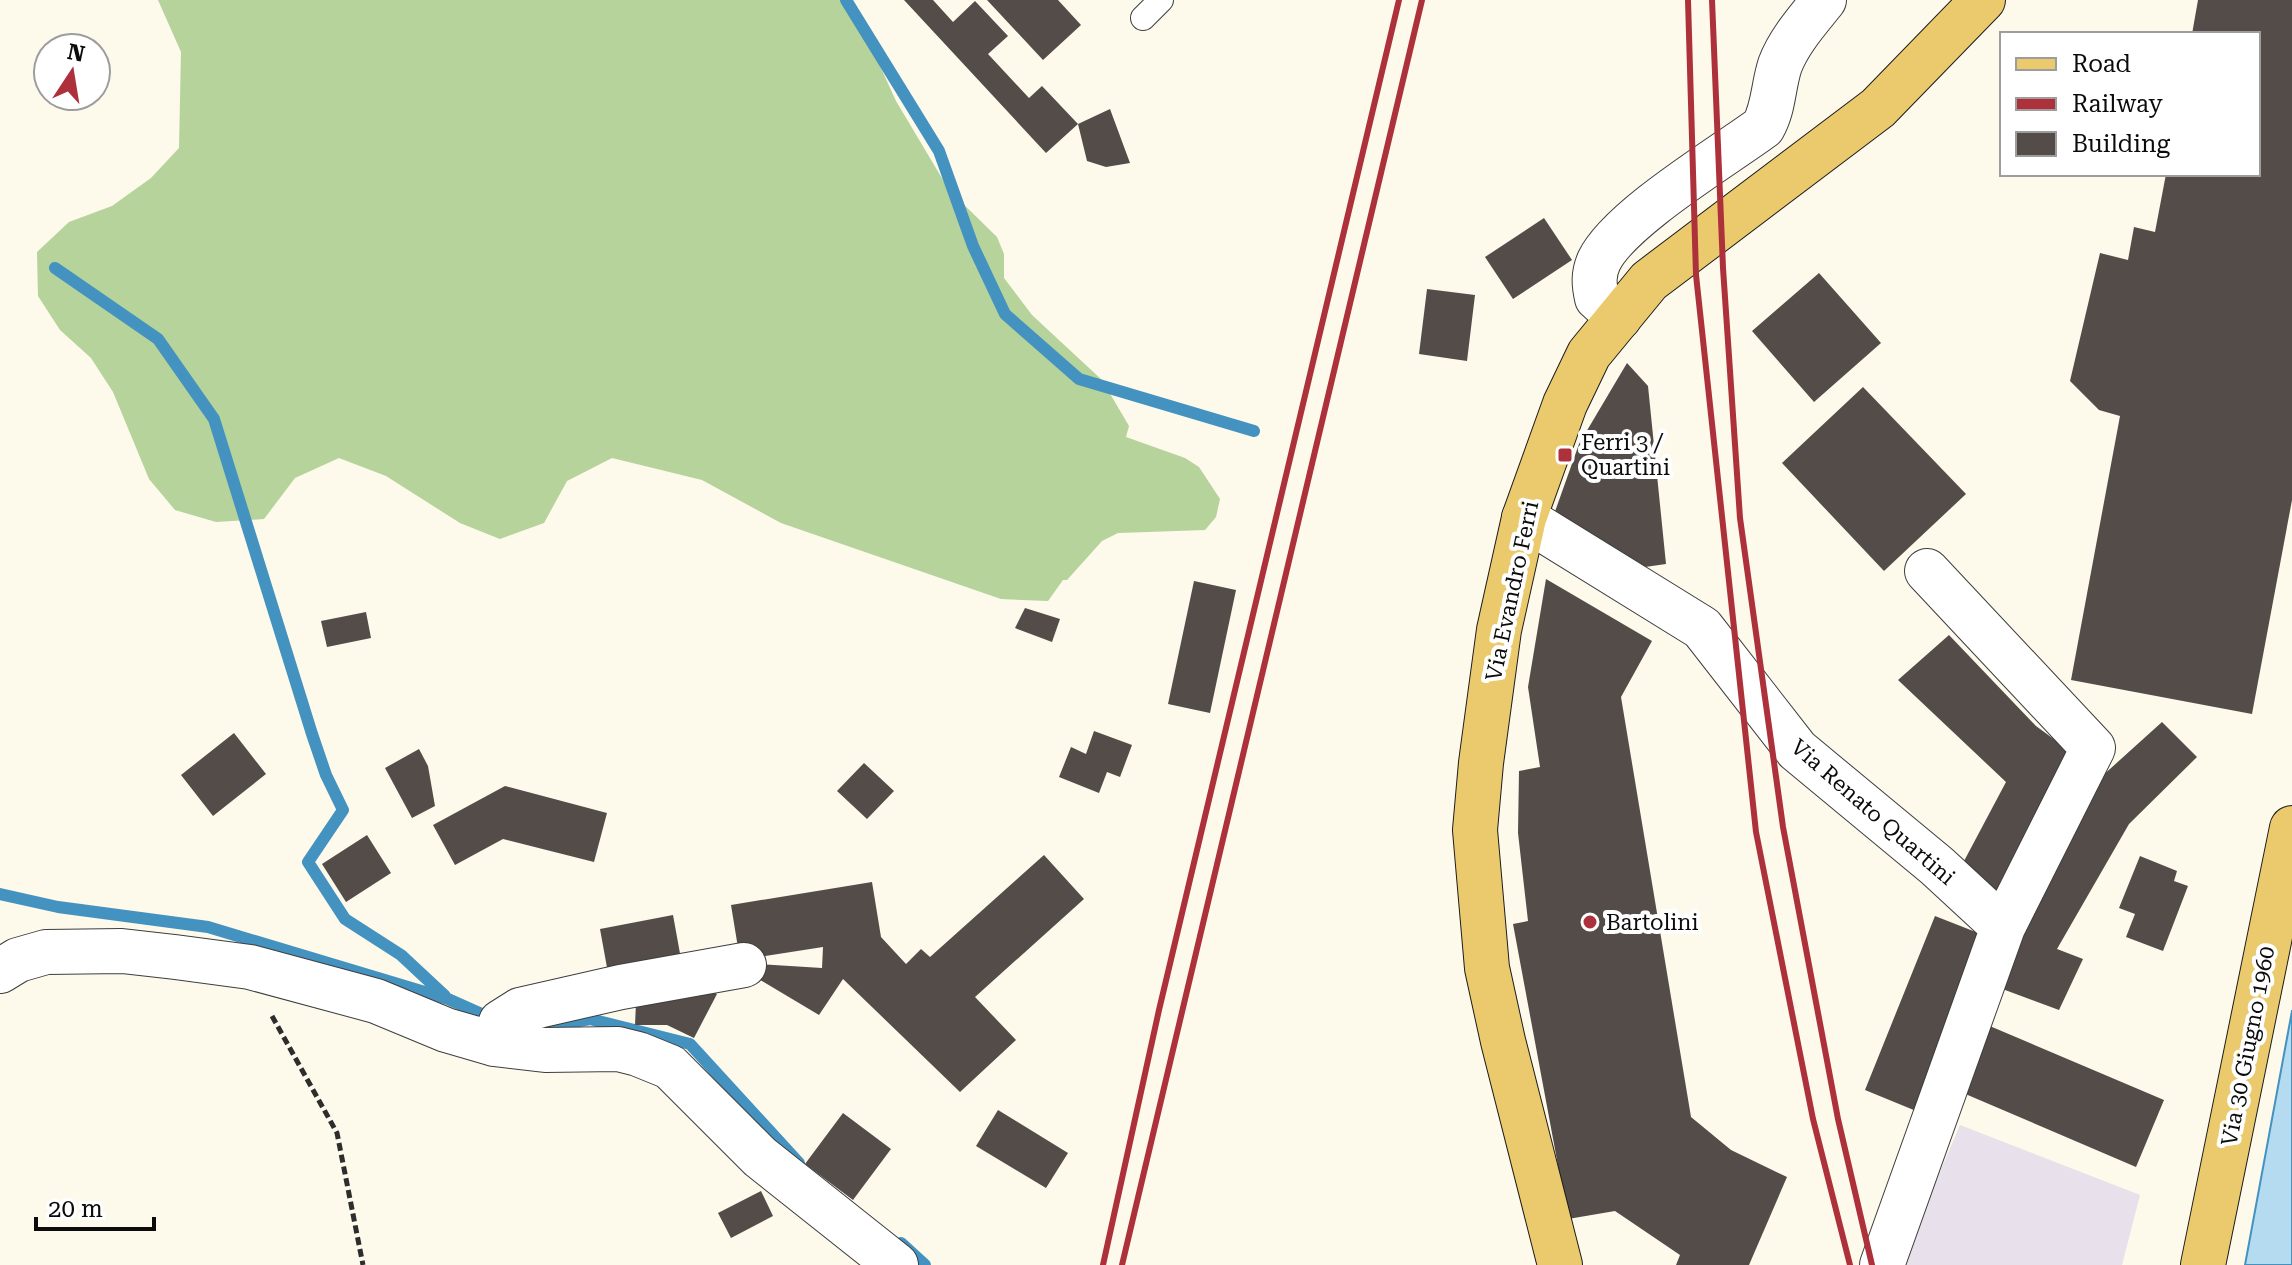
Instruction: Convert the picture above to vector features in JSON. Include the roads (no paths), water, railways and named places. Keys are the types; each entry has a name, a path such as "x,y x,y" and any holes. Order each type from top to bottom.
{"main road":[{"name":"Via Evandro Ferri","path":"1560,1265 1487,968 1475,830 1499,630 1524,518 1565,404 1589,354 1649,281 1878,108 1983,0"},
{"name":"Via 30 Giugno 1960","path":"2203,1265 2292,828"}],"street":[{"path":"1619,318 1597,298 1595,274 1599,259 1636,218 1763,127 1770,115 1780,65 1796,36 1824,0"},
{"name":"Via Renato Quartini","path":"1524,518 1702,628 1797,750 1937,866 2003,927"},
{"path":"1882,1265 2003,927 2093,748 1927,571"},
{"path":"0,971 18,960 46,952 77,951 122,951 250,967 376,1001 446,1030 494,1044 545,1050 618,1049 670,1067 760,1157 896,1265"},
{"path":"494,1044 501,1022 520,1010 621,987 744,965"}],"lane":[{"path":"1143,18 1161,0"}],"water":[{"path":"2292,1011 2292,1265 2245,1265"}],"waterway":[{"path":"846,0 939,151 973,246 1005,314 1079,379 1254,431"},
{"path":"55,268 158,339 214,419 312,734 326,775 343,810 308,862 345,919 401,955 445,996"},
{"path":"0,894 58,907 208,927 448,999 495,1020"},
{"path":"530,1030 590,1019 690,1044 799,1163"},
{"path":"901,1243 925,1265"}],"railway":[{"path":"1103,1265 1159,1010 1399,0"},
{"path":"1122,1265 1422,0"},
{"path":"1688,0 1696,275 1756,832 1813,1119 1850,1265"},
{"path":"1712,0 1723,268 1740,518 1783,827 1838,1119 1872,1265"}],"place":[{"name":"Ferri 3 / Quartini","path":"1565,455"},
{"name":"Bartolini","path":"1590,922"}]}
